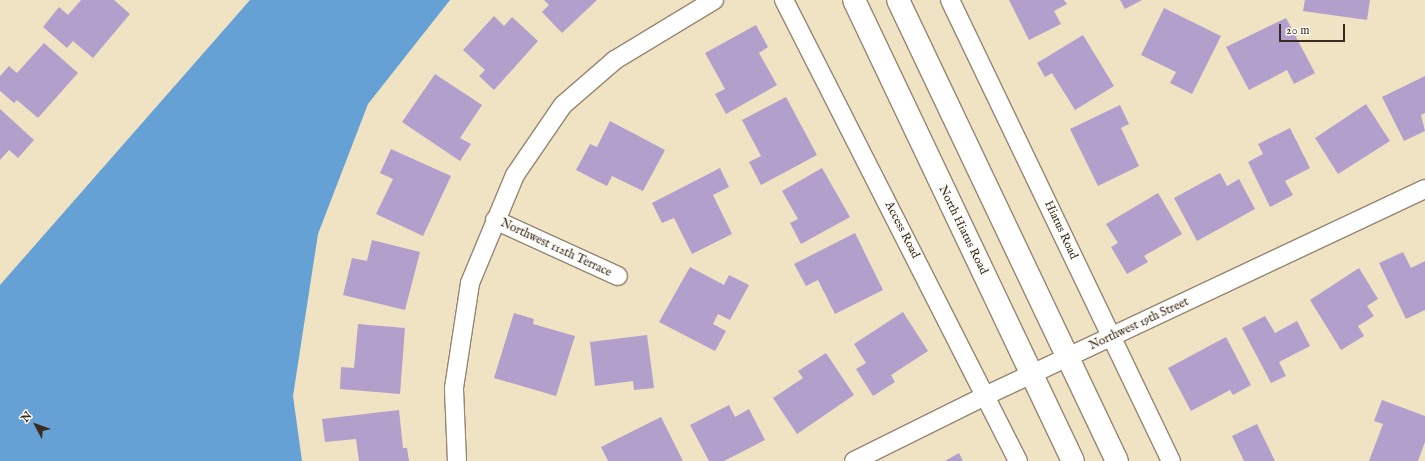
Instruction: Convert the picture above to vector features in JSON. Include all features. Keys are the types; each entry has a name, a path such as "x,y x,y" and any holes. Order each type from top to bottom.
{"main road":[{"name":"North Hiatus Road","path":"854,0 1073,461"},
{"path":"898,0 1117,461"}],"street":[{"path":"456,461 454,388 470,283 514,175 563,105 615,60 714,0"},
{"name":"Access Road","path":"784,0 987,395 1018,461"},
{"name":"Hiatus Road","path":"950,0 1171,461"},
{"name":"Northwest 19th Street","path":"854,461 987,395 1425,190"},
{"name":"Northwest 112th Terrace","path":"495,220 618,276"}],"water":[{"path":"250,0 450,0 368,104 318,234 293,396 302,461 0,461 0,285"}],"building":[{"path":"81,0 114,0 130,14 93,58 73,41 67,48 43,27 59,7 68,15"},
{"path":"544,0 597,0 562,33 542,12 549,5"},
{"path":"1009,0 1064,0 1067,4 1054,11 1061,24 1029,40"},
{"path":"1120,0 1142,0 1125,9"},
{"path":"1305,0 1370,0 1367,20 1303,11"},
{"path":"1164,8 1221,36 1192,94 1170,83 1176,72 1141,55"},
{"path":"494,16 504,26 512,17 538,41 494,90 479,76 485,70 463,50"},
{"path":"1286,18 1315,73 1294,84 1287,70 1249,90 1226,47"},
{"path":"756,25 768,47 759,53 777,85 726,114 715,94 725,89 705,53"},
{"path":"1083,35 1114,86 1075,110 1052,73 1045,77 1037,63"},
{"path":"44,43 78,73 38,118 17,100 14,103 0,91 0,76 9,66 17,73"},
{"path":"435,74 482,105 460,138 471,144 460,161 402,122"},
{"path":"1425,76 1425,113 1421,115 1425,131 1404,141 1382,97"},
{"path":"786,97 817,155 761,185 749,162 761,156 742,120"},
{"path":"1366,104 1390,141 1338,174 1315,138"},
{"path":"1120,105 1129,124 1121,128 1139,166 1098,186 1070,129"},
{"path":"0,109 34,140 18,158 9,150 0,160"},
{"path":"610,121 665,150 643,191 612,176 607,186 576,170 590,144 597,147"},
{"path":"1290,128 1310,168 1285,181 1293,195 1270,207 1248,162 1263,154 1258,144"},
{"path":"391,149 451,176 423,236 376,214 393,179 380,173"},
{"path":"720,168 729,187 713,195 732,234 692,254 674,218 662,223 652,203"},
{"path":"822,168 850,217 801,244 790,223 798,219 782,191"},
{"path":"1220,173 1227,186 1239,179 1255,209 1197,241 1174,198"},
{"path":"1158,193 1182,234 1144,256 1148,262 1127,274 1111,247 1118,243 1106,224"},
{"path":"855,233 883,290 835,314 818,280 806,286 794,264"},
{"path":"372,240 420,252 405,310 343,295 352,258 367,261"},
{"path":"1403,252 1411,268 1425,261 1425,310 1406,319 1379,263"},
{"path":"690,267 724,285 729,275 749,285 730,320 718,314 713,324 726,331 715,351 659,322"},
{"path":"1359,268 1378,299 1367,306 1374,316 1358,326 1364,336 1341,350 1310,300"},
{"path":"903,312 928,351 891,375 895,382 873,396 856,369 866,363 854,344"},
{"path":"514,313 534,319 533,324 575,336 556,396 494,378"},
{"path":"1265,316 1275,333 1297,321 1310,346 1279,362 1286,376 1271,383 1242,328"},
{"path":"358,324 405,328 400,394 340,389 341,367 354,368"},
{"path":"647,335 654,388 634,390 633,381 595,386 590,342"},
{"path":"1226,337 1251,385 1233,395 1230,390 1191,411 1168,368"},
{"path":"826,353 854,395 797,434 773,398 803,378 798,371"},
{"path":"1382,400 1425,416 1425,442 1418,461 1369,461 1383,424 1374,421"},
{"path":"729,405 735,417 749,409 765,440 724,461 709,461 690,425"},
{"path":"399,410 403,448 407,448 409,461 359,461 356,439 325,442 322,419"},
{"path":"661,417 683,461 608,461 601,447"},
{"path":"1257,424 1275,461 1244,461 1232,436"},
{"path":"959,453 963,461 945,461"}]}
